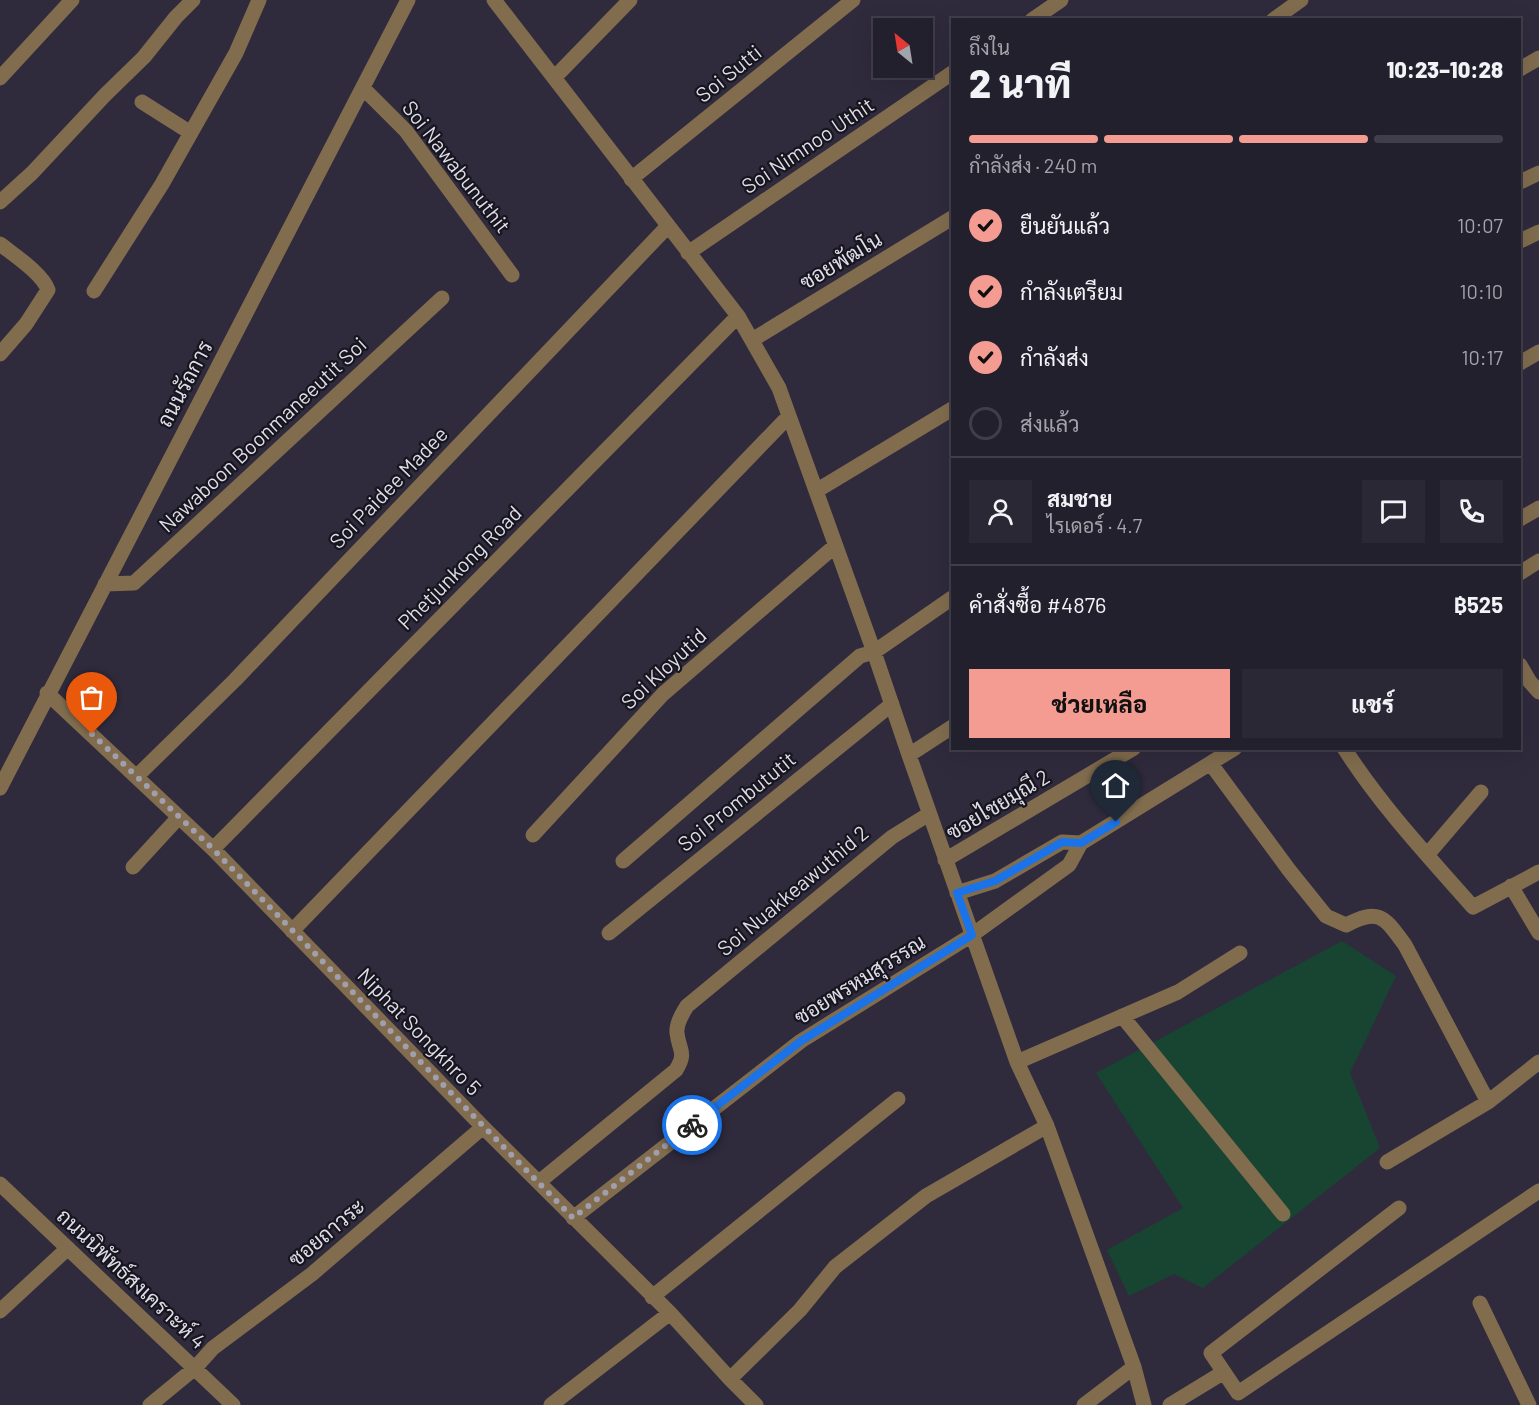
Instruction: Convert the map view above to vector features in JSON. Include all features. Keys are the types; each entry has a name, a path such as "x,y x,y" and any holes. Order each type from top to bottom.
{"street":[{"path":"0,78 72,0"},
{"path":"0,202 32,173 105,94 144,57 176,17 193,0"},
{"path":"94,291 162,184 236,53 258,1 242,0"},
{"name":"ถนนรัถการ","path":"0,788 47,693 364,89 408,0"},
{"path":"494,0 738,316 779,388 874,651 1017,1062 1047,1126 1134,1367 1144,1405"},
{"path":"554,78 630,0"},
{"name":"Soi Sutti","path":"631,178 653,163 853,0"},
{"path":"1035,18 1061,0"},
{"path":"1276,18 1301,0"},
{"path":"1521,68 1539,58"},
{"name":"Soi Nimnoo Uthit","path":"688,253 951,74"},
{"name":"Soi Nawabunuthit","path":"364,89 406,131 512,274"},
{"path":"142,102 191,133"},
{"path":"1521,182 1539,173"},
{"name":"ซอยพัฒโน","path":"752,340 951,219"},
{"name":"Soi Paidee Madee","path":"137,776 235,680 668,226"},
{"path":"1521,241 1539,232"},
{"path":"0,244 39,276 48,290 26,324 0,354"},
{"name":"Nawaboon Boonmaneeutit Soi","path":"105,584 134,583 442,298"},
{"name":"Phetjunkong Road","path":"213,849 738,316"},
{"path":"1521,362 1539,352"},
{"path":"816,491 951,410"},
{"path":"292,931 789,416"},
{"path":"1521,518 1539,508"},
{"name":"Soi Kloyutid","path":"533,835 663,694 836,546"},
{"path":"1521,572 1539,561"},
{"path":"623,861 860,656 874,651 951,599"},
{"path":"1521,667 1539,692"},
{"name":"Niphat Songkhro 5","path":"47,693 213,849 483,1127 670,1313 752,1404"},
{"name":"Soi Prombututit","path":"609,933 892,704"},
{"path":"909,755 951,728"},
{"name":"ซอยไชยมุณี 2","path":"945,860 1131,750"},
{"path":"957,893 995,881 1062,842 1081,843 1232,750"},
{"path":"1345,750 1387,809 1473,907 1539,872"},
{"path":"1211,764 1326,916 1346,925 1365,916 1375,915 1394,930 1405,945 1488,1102"},
{"path":"1427,855 1481,792"},
{"name":"Soi Nuakkeawuthid 2","path":"539,1182 676,1070 683,1055 677,1032 687,1006 892,837 929,814"},
{"path":"133,867 178,818"},
{"name":"ซอยพรหมสุวรรณ","path":"573,1218 801,1041 972,935 1069,865 1081,843"},
{"path":"1511,886 1539,933"},
{"path":"1017,1062 1178,992 1240,953"},
{"path":"1122,1016 1282,1214"},
{"path":"1387,1162 1488,1102 1539,1062"},
{"path":"652,1297 898,1099"},
{"path":"730,1379 801,1310 835,1267 926,1196 1047,1126"},
{"name":"ซอยถาวระ","path":"150,1405 195,1368 213,1348 312,1274 483,1127"},
{"name":"ถนนนิพัทธ์สงเคราะห์ 4","path":"0,1184 233,1405"},
{"path":"1399,1208 1211,1353 1238,1393 1539,1191"},
{"path":"0,1311 68,1248"},
{"path":"1480,1303 1529,1405"},
{"path":"551,1405 670,1313"},
{"path":"1084,1405 1134,1367"},
{"path":"1170,1405 1224,1372"}],"green space":[{"path":"1342,941 1396,976 1350,1073 1380,1148 1203,1288 1174,1274 1129,1296 1107,1250 1183,1208 1096,1073"}],"way so far":[{"path":"92,734 213,849 573,1218 692,1125"}],"route":[{"path":"692,1125 801,1041 972,935 957,893 995,881 1062,842 1081,843 1116,822"}]}
